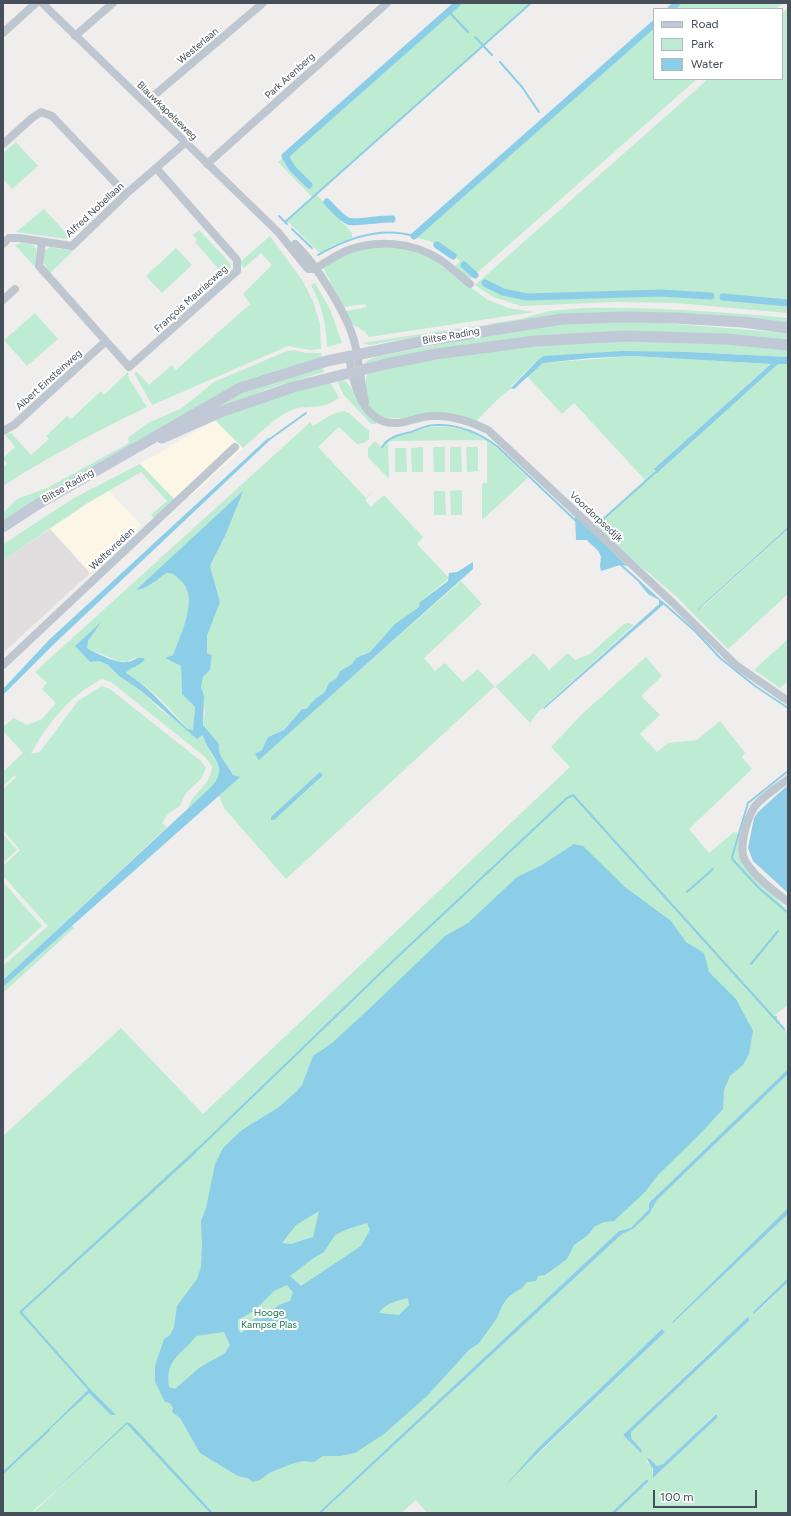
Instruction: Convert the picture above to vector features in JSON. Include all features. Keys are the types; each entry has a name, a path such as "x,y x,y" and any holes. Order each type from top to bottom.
{"main road":[{"name":"Biltse Rading","path":"3,527 38,504 240,388 286,373 353,356 424,340 562,319 611,317 675,318 743,322 788,328"},
{"name":"Biltse Rading","path":"135,448 255,399 309,382 436,354 577,337 673,336 788,345"}],"street":[{"path":"3,33 36,3"},
{"name":"Blauwkapelseweg","path":"42,3 278,232 308,269 318,267"},
{"path":"75,36 113,3"},
{"name":"Westerlaan","path":"145,103 263,3"},
{"name":"Park Arenberg","path":"207,164 384,4"},
{"path":"3,144 32,118 41,112 52,116 126,194"},
{"name":"Alfred Nobellaan","path":"3,244 10,238 19,238 72,246 126,194 186,142"},
{"name":"François Mauriacweg","path":"106,341 129,367 237,271 237,260 156,168"},
{"path":"42,242 39,266 106,341"},
{"path":"353,356 354,342 318,267 347,251 360,246 391,244 425,252 438,259 470,284"},
{"path":"3,300 15,289"},
{"name":"Albert Einsteinweg","path":"3,431 14,425 106,341"},
{"name":"Voordorpsedijk","path":"353,356 359,398 383,421 394,423 431,416 452,417 464,419 488,430 736,665 788,701"},
{"name":"Weltevreden","path":"3,665 235,448"},
{"path":"788,779 756,806 747,825 742,853 745,861 756,875 788,902"}],"shaded area":[{"path":"215,420 243,448 190,497 184,494 176,501 140,464"},
{"path":"108,490 141,525 90,573 50,529"},
{"path":"50,529 90,573 3,653 3,560"}],"green space":[{"path":"456,3 532,3 316,194 352,233 352,238 331,246 320,253 287,221 312,197 278,162"},
{"path":"677,3 783,3 777,8 672,8"},
{"path":"788,8 788,313 675,303 614,302 521,306 493,297 475,285 707,80 783,80 783,12"},
{"path":"653,25 653,80 696,80 469,280 454,267 460,261 443,247 430,241 414,237"},
{"path":"16,142 38,166 12,189 3,179 3,153"},
{"path":"44,209 69,236 67,239 16,232"},
{"path":"199,230 231,265 230,269 224,275 195,242 197,240 193,235"},
{"path":"270,236 302,280 313,301 320,324 321,349 310,350 288,346 152,405 134,373 137,372 149,385 172,365 176,370 250,304 243,294 272,265 261,253 244,268 239,263"},
{"path":"21,243 35,247 37,253 36,268 15,245"},
{"path":"50,247 68,250 77,247 49,274 43,261 44,251"},
{"path":"374,247 405,249 428,256 488,300 508,308 534,312 369,337 365,332 352,324 346,311 367,307 365,304 344,307 323,268 348,253"},
{"path":"176,248 192,265 162,293 146,276"},
{"path":"315,283 330,309 342,343 327,347 323,315 311,285"},
{"path":"584,308 686,310 788,318 788,324 734,319 500,326 488,324 370,345 362,343 520,319 549,311"},
{"path":"35,313 58,339 27,366 4,340"},
{"path":"612,319 788,333 788,341 656,332 364,364 370,359 380,356 436,345 467,336 531,326"},
{"path":"680,340 788,350 788,357 688,352 539,359 511,386 512,388 501,396 475,422 469,419 387,418 379,415 373,410 369,406 367,400 367,375 373,371 385,367 548,343"},
{"path":"294,350 306,353 321,353 322,358 255,379 3,522 3,513 17,499 47,488 129,443 128,438 148,423 182,408 214,382 287,351"},
{"path":"634,356 771,364 654,470 655,472 778,364 788,364 788,527 696,611 704,606 788,529 788,594 728,649 676,596 622,551 595,525 645,480 574,403 562,414 527,376 543,363"},
{"path":"322,366 324,372 267,389 171,432 240,391"},
{"path":"128,372 129,379 147,407 74,444 3,486 3,466 7,464 3,458 15,447 5,434 11,433 31,455 49,439 46,436 67,416 71,419 101,391 104,395"},
{"path":"336,378 346,382 349,385 361,407 376,420 376,424 371,424 343,394"},
{"path":"330,382 339,398 326,405 299,408 286,413 279,417 243,448 215,420 260,400"},
{"path":"343,411 349,413 369,431 369,439 364,443 357,444 339,427 318,447 366,498 374,490 365,500 371,507 384,495 423,537 417,544 449,578 420,602 420,607 395,625 370,652 364,654 352,664 340,671 336,679 326,688 324,693 316,698 306,709 302,709 284,730 268,737 259,759 461,581 482,604 424,658 435,671 445,663 463,682 478,669 495,687 534,653 549,670 568,653 575,660 590,654 624,624 629,623 634,625 537,713 530,723 497,688 494,687 286,879 224,808 219,795 239,777 233,775 220,756 211,735 203,725 205,712 201,687 203,677 210,670 212,655 207,653 207,636 220,602 210,566 225,536 136,589 149,586 162,576 169,573 177,577 184,585 188,594 189,604 184,626 173,655 166,658 181,666 182,694 195,707 193,730 188,729 203,734 210,752 220,766 217,779 209,790 188,808 190,802 209,778 212,766 205,757 111,682 102,679 80,693 60,711 44,732 31,754 40,752 78,701 102,686 110,689 201,761 206,768 201,779 186,793 180,806 168,814 162,823 167,827 3,980 3,966 48,926 3,876 3,866 20,850 3,830 3,789 16,777 15,775 3,786 3,772 23,753 3,731 3,727 14,718 27,725 42,719 56,703 42,689 47,683 35,672 310,422 313,426 331,415","holes":["99,624 87,641 87,648 118,661 127,662 136,657 142,663 129,669 126,673 127,675 145,686 158,697 185,727 161,710 140,690 119,676 108,665 99,661 90,662 75,646"]},
{"path":"430,427 462,429 486,440 391,441 388,443 389,479 368,457 368,448 375,441 381,447 388,439"},
{"path":"487,441 506,456 528,478 482,520 482,483 487,483"},
{"path":"423,447 423,472 412,472 411,448"},
{"path":"433,447 445,447 445,472 434,472"},
{"path":"450,447 461,447 462,472 450,472"},
{"path":"466,447 478,447 478,471 467,472"},
{"path":"395,448 406,448 407,472 395,472"},
{"path":"140,464 176,501 156,520 151,515 167,501 141,472 86,504 3,560 3,544 74,498"},
{"path":"462,490 462,515 451,515 450,491"},
{"path":"434,491 445,491 446,515 434,515"},
{"path":"788,639 788,681 780,688 754,670"},
{"name":"Hooge Kampse Plas","path":"646,657 662,676 641,696 660,715 640,734 657,752 668,743 697,740 720,721 745,753 742,757 752,769 689,829 709,853 734,832 741,835 739,850 743,865 788,910 788,1005 774,1016 780,1021 777,1024 779,1026 782,1024 787,1034 788,1069 651,1201 649,1204 649,1209 631,1228 619,1231 318,1513 212,1513 185,1485 210,1513 33,1513 111,1438 31,1513 3,1513 3,1136 121,1028 203,1114 570,767 551,747 583,713","holes":["19,1312 90,1390 66,1412 88,1390"]},
{"path":"3,834 17,850 3,863"},
{"path":"3,882 42,926 3,961"},
{"path":"72,925 74,928 3,993 3,987"},
{"path":"788,1074 788,1208 672,1322 673,1323 788,1214 788,1278 753,1312 756,1313 788,1282 788,1513 615,1513 648,1482 646,1480 611,1513 427,1513 416,1500 401,1513 321,1513 622,1234 633,1229 649,1214 657,1200","holes":["750,1318 750,1320 631,1432 631,1438 642,1450 641,1453 623,1435 715,1347","662,1329 665,1332 512,1479 538,1448","714,1415 717,1416 717,1418 653,1478 652,1467 646,1460 649,1458 657,1466 663,1464"]}],"water":[{"path":"623,351 688,352 788,357 788,364 778,364 657,473 654,469 771,364 634,356 591,358 543,363 514,389 511,388 539,359 544,356"},
{"path":"268,438 270,440 53,645 3,695 3,689 49,640"},
{"path":"243,491 225,536 210,566 220,602 207,636 207,653 212,655 210,670 203,677 201,687 204,696 203,725 219,744 221,757 233,775 240,777 3,987 3,980 216,781 219,774 219,768 203,735 197,739 140,690 119,676 108,665 99,661 90,662 75,646 101,622 88,641 87,648 107,658 123,662 137,658 145,659 141,664 130,669 126,673 152,693 187,729 193,730 195,707 182,694 181,666 165,658 173,655 184,627 189,605 185,586 176,576 168,573 147,587 136,590"},
{"path":"575,516 627,566 620,565 601,571 601,557 597,550 587,540 576,540"},
{"path":"788,527 788,529 697,611 697,610"},
{"path":"473,562 473,569 259,760 255,754 262,750 268,737 284,730 302,709 306,709 316,698 324,693 329,683 336,679 340,671 352,664 356,658 370,652 395,624 419,607 420,602 448,581 449,573 457,572"},
{"path":"640,581 664,603 663,605 544,709 543,708 659,604 659,600 648,594 639,583"},
{"path":"320,772 323,775 274,820 271,820 271,817"},
{"path":"788,785 788,893 753,861 748,848 754,818 758,812"},
{"name":"Hooge Kampse Plas","path":"574,844 583,846 625,887 671,921 686,942 704,953 709,972 736,999 753,1031 749,1054 743,1065 730,1076 724,1090 723,1109 658,1175 645,1192 614,1221 604,1222 594,1227 588,1235 574,1245 567,1259 545,1275 538,1276 536,1281 527,1282 523,1287 508,1297 497,1318 479,1343 469,1350 427,1396 384,1434 355,1453 340,1456 323,1456 314,1462 303,1461 291,1464 269,1473 260,1480 253,1482 247,1478 238,1476 200,1453 180,1418 172,1412 173,1408 170,1403 165,1402 155,1382 155,1366 164,1339 170,1335 174,1327 177,1306 197,1279 201,1267 201,1221 206,1208 215,1164 223,1148 242,1130 279,1107 297,1091 302,1085 313,1056 332,1043 445,936 468,923 517,877 542,865","holes":["319,1211 313,1237 291,1244 282,1243 296,1225","367,1223 370,1230 361,1246 301,1286 290,1276 324,1252 335,1235","287,1285 293,1292 290,1301 279,1305 263,1318 254,1319 247,1329 241,1333 238,1329 238,1320 255,1310 274,1291","408,1298 409,1305 399,1315 379,1313 384,1307 396,1301","224,1332 230,1345 225,1353 199,1368 175,1389 169,1387 168,1377 172,1363 196,1336"]},
{"path":"788,1069 788,1074 657,1200 649,1214 633,1229 622,1234 321,1513 318,1513 619,1231 631,1228 649,1209 649,1204 651,1201"},
{"path":"196,1149 197,1152 22,1312 91,1390 116,1415 111,1415 89,1393 24,1453 88,1390 19,1312"},
{"path":"788,1208 788,1214 673,1323 672,1322"},
{"path":"788,1278 788,1282 754,1314 753,1312"},
{"path":"748,1317 750,1320 631,1432 631,1438 642,1450 641,1453 623,1435"},
{"path":"662,1329 665,1332 506,1485 538,1448"},
{"path":"715,1415 717,1415 717,1418 653,1478 653,1469 647,1459 649,1458 657,1466 663,1464"},
{"path":"127,1422 131,1424 213,1513 210,1513 127,1424 31,1513"},
{"path":"646,1480 648,1480 648,1482 615,1513 611,1513"}],"waterway":[{"path":"309,185 292,168 285,156 458,3"},
{"path":"285,222 531,3"},
{"path":"672,8 677,3"},
{"path":"448,11 468,32"},
{"path":"414,236 653,25"},
{"path":"475,37 492,55"},
{"path":"500,62 522,87 539,112"},
{"path":"327,202 345,220 351,222 392,219"},
{"path":"279,216 287,224"},
{"path":"292,229 312,248"},
{"path":"318,255 340,243 364,235 389,232 414,236"},
{"path":"437,245 453,256"},
{"path":"464,265 475,275"},
{"path":"485,283 503,292 527,297 661,293 711,296"},
{"path":"723,297 788,303"},
{"path":"267,441 306,413"},
{"path":"382,447 388,440 395,436 423,427 444,425 469,430 498,447 577,522"},
{"path":"600,522 657,471"},
{"path":"620,564 641,583"},
{"path":"662,602 696,632 720,658 755,686 788,708"},
{"path":"788,771 748,803 732,857 733,860 759,888 788,913"},
{"path":"197,1150 392,962 567,798 573,795 774,1018 776,1017"},
{"path":"687,892 713,869"},
{"path":"751,964 778,931"},
{"path":"775,1019 784,1029"},
{"path":"3,1473 49,1430"}]}
